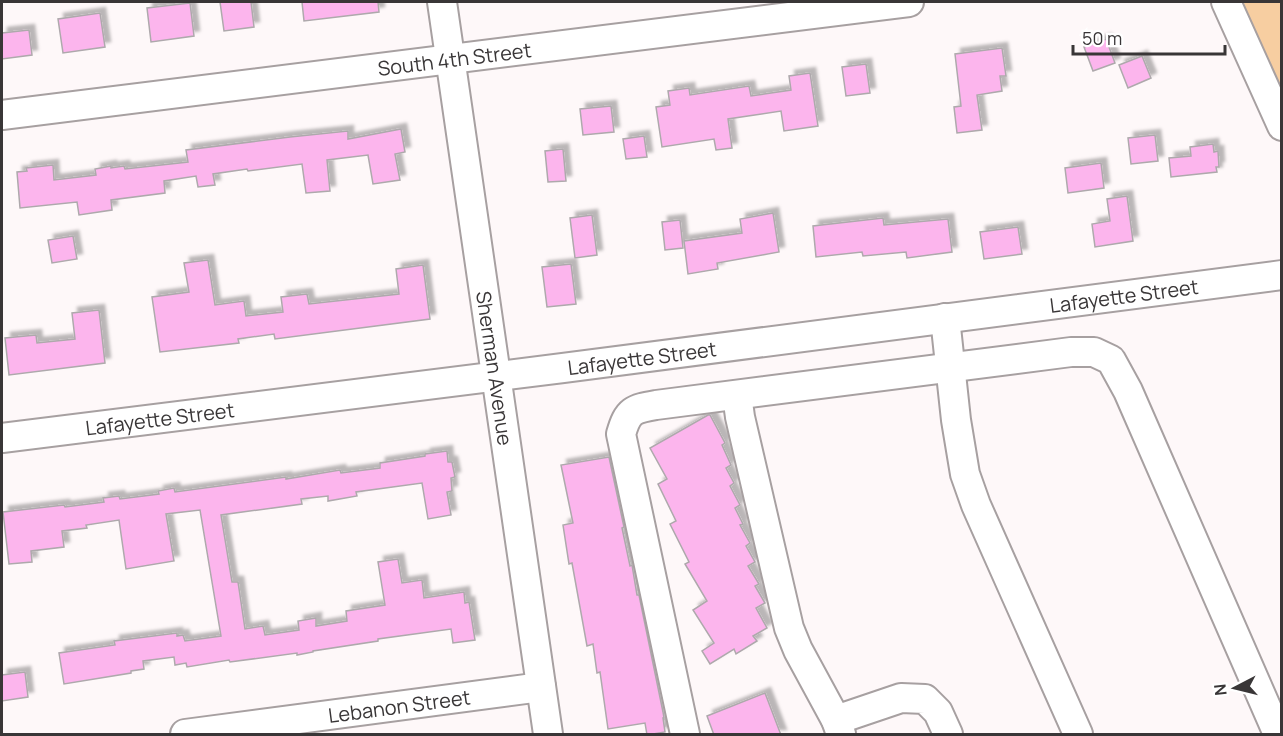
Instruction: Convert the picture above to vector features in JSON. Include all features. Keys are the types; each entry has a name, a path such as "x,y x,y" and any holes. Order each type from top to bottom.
{"street":[{"name":"Sherman Avenue","path":"442,2 548,735"},
{"name":"South 4th Street","path":"2,115 909,2"},
{"path":"1226,2 1281,126"},
{"name":"Lafayette Street","path":"2,438 496,377 1281,275"},
{"path":"945,318 956,420 965,474 976,505 1078,735"},
{"path":"685,735 621,434 626,417 639,408 1071,352 1094,352 1111,360 1128,391 1278,735"},
{"path":"737,395 740,417 789,628 838,727 902,698 925,699 938,712 948,735"},
{"name":"Lebanon Street","path":"184,735 541,687"}],"shaded area":[{"path":"1244,2 1281,2 1281,100 1245,19"}],"building":[{"path":"220,2 251,2 254,27 224,31"},
{"path":"302,2 378,2 379,12 304,21"},
{"path":"190,3 194,36 151,42 147,8"},
{"path":"100,13 105,47 63,53 58,19"},
{"path":"29,30 32,55 2,59 2,33"},
{"path":"1106,39 1115,63 1093,71 1084,47"},
{"path":"1002,48 1006,76 1000,76 1002,91 977,95 982,130 957,133 954,107 961,106 955,54"},
{"path":"1142,56 1151,78 1128,88 1119,65"},
{"path":"866,64 870,93 846,96 842,67"},
{"path":"810,73 818,126 784,131 781,111 728,119 732,148 716,150 714,139 662,147 656,107 670,105 668,91 689,88 690,95 749,86 751,96 791,90 789,76"},
{"path":"611,106 614,132 583,135 580,109"},
{"path":"401,129 405,152 395,154 400,180 373,184 368,155 327,160 330,191 306,193 302,164 213,174 215,185 198,187 196,176 164,181 165,193 111,200 112,210 79,215 77,202 20,208 17,172 27,171 26,168 53,165 54,180 96,175 95,169 111,166 111,168 124,166 125,169 188,162 186,150 348,131 348,139"},
{"path":"1155,135 1158,161 1131,164 1128,138"},
{"path":"644,136 647,157 626,159 623,139"},
{"path":"1213,144 1214,152 1218,151 1217,172 1171,177 1169,158 1191,156 1190,147"},
{"path":"563,149 566,181 548,182 545,151"},
{"path":"1101,163 1104,188 1068,193 1065,168"},
{"path":"1127,196 1133,241 1095,247 1092,224 1110,221 1107,199"},
{"path":"773,213 779,252 717,263 718,269 688,274 684,241 742,233 740,219"},
{"path":"592,215 597,255 575,258 570,218"},
{"path":"883,218 884,225 948,219 952,252 907,258 906,252 863,256 862,252 816,257 813,226"},
{"path":"680,220 683,248 665,250 662,222"},
{"path":"1018,227 1022,254 984,259 980,232"},
{"path":"73,236 77,259 52,263 48,240"},
{"path":"208,260 215,305 244,301 246,316 283,312 281,297 307,294 309,304 399,294 396,269 423,265 430,319 275,339 274,334 238,339 239,343 160,352 152,297 189,292 184,263"},
{"path":"571,264 576,304 547,307 542,267"},
{"path":"99,310 105,363 9,375 5,338 36,335 37,343 75,339 72,313"},
{"path":"708,415 725,443 722,445 731,465 726,468 734,483 730,486 740,505 735,508 743,524 740,525 750,543 746,546 755,562 748,566 759,584 755,586 765,603 756,608 767,628 753,636 757,641 736,654 734,649 710,664 702,651 714,643 693,610 707,601 685,564 689,562 670,524 676,521 658,484 667,479 650,448"},
{"path":"447,451 448,462 452,462 455,477 451,478 452,491 447,492 451,515 428,519 422,483 356,492 357,496 328,501 328,496 301,499 302,504 221,515 232,582 238,582 245,629 263,626 265,635 299,630 298,621 316,618 316,626 347,621 346,611 385,605 378,562 398,559 402,583 422,580 424,598 464,592 465,603 469,602 475,640 453,643 451,629 378,639 378,641 297,655 297,653 230,662 229,660 187,667 186,663 175,665 174,657 143,661 144,669 131,671 131,673 64,684 59,653 115,645 114,641 177,633 177,636 183,635 185,641 221,636 200,510 166,514 174,561 126,569 119,520 62,531 64,547 31,551 32,562 9,564 3,512 104,502 103,498 119,496 120,499 159,494 158,491 174,488 175,492 340,470 341,473 380,468 380,463"},
{"path":"609,457 630,566 632,565 637,595 639,595 663,712 665,732 647,735 645,723 608,729 600,672 597,673 593,644 587,646 572,563 569,564 563,525 573,523 561,465"},
{"path":"25,672 28,697 2,701 2,675"},
{"path":"765,693 781,735 714,735 707,716"}]}
